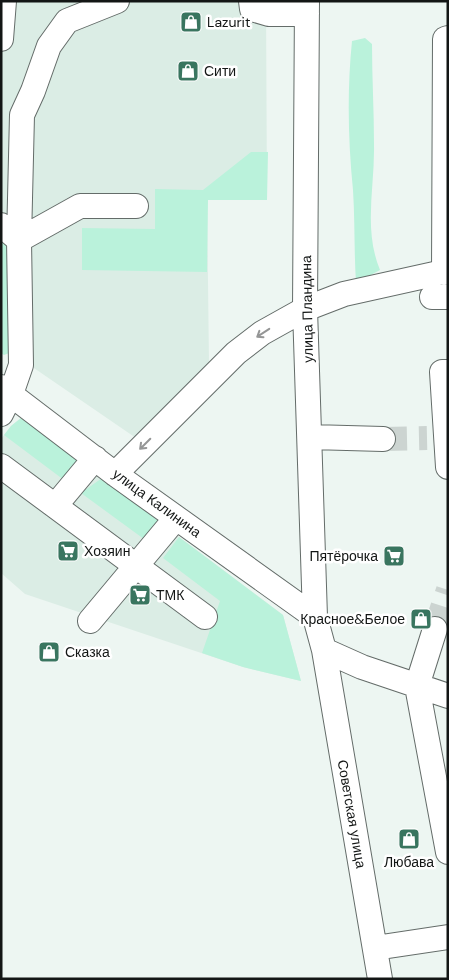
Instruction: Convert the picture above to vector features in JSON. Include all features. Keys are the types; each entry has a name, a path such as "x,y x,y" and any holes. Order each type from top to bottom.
{"street":[{"path":"1,39 4,1"},
{"path":"5,398 21,365 19,240 22,114 33,91 49,46 67,21 117,1"},
{"path":"250,1 252,9 269,14 307,8"},
{"name":"улица Пландина","path":"307,8 305,309 310,436 311,549 315,617"},
{"path":"115,474 236,353 262,333 305,309 344,294 446,272 445,39 448,38"},
{"path":"19,240 80,206 136,206"},
{"path":"1,225 19,240"},
{"path":"448,372 442,372 437,438 448,467"},
{"name":"улица Калинина","path":"5,398 95,458 315,617"},
{"path":"310,436 383,439"},
{"path":"55,506 95,458"},
{"path":"1,466 205,617"},
{"path":"90,621 176,518"},
{"name":"Советская улица","path":"315,617 324,650 380,979"},
{"path":"435,630 417,686 448,852"},
{"path":"324,650 362,667 448,696"},
{"path":"375,948 448,937"}],"shaded area":[{"path":"1,1 266,1 267,200 207,200 209,364 136,438 31,366 1,216"},
{"path":"21,418 283,615 301,681 243,667 25,594 1,573 1,439 11,426"}],"green space":[{"path":"365,38 372,44 374,160 371,223 375,255 380,270 356,283 354,202 349,134 349,78 352,41"},
{"path":"251,152 268,152 267,200 208,200 207,272 82,270 82,228 155,229 155,189 203,190"},
{"path":"1,229 16,241 12,352 4,355 1,353"},
{"path":"21,418 77,460 68,483 4,435"},
{"path":"102,478 160,522 148,542 81,493"},
{"path":"179,537 283,615 301,681 243,667 202,653 220,601 163,558"}],"tunnel":[{"path":"383,439 427,438"},
{"path":"435,629 448,590"}],"place":[{"name":"Lazurit","path":"191,22"},
{"name":"Сити","path":"188,71"},
{"name":"Хозяин","path":"68,551"},
{"name":"Пятёрочка","path":"394,556"},
{"name":"ТМК","path":"140,595"},
{"name":"Красное&Белое","path":"421,619"},
{"name":"Сказка","path":"49,652"},
{"name":"Любава","path":"409,839"}]}
